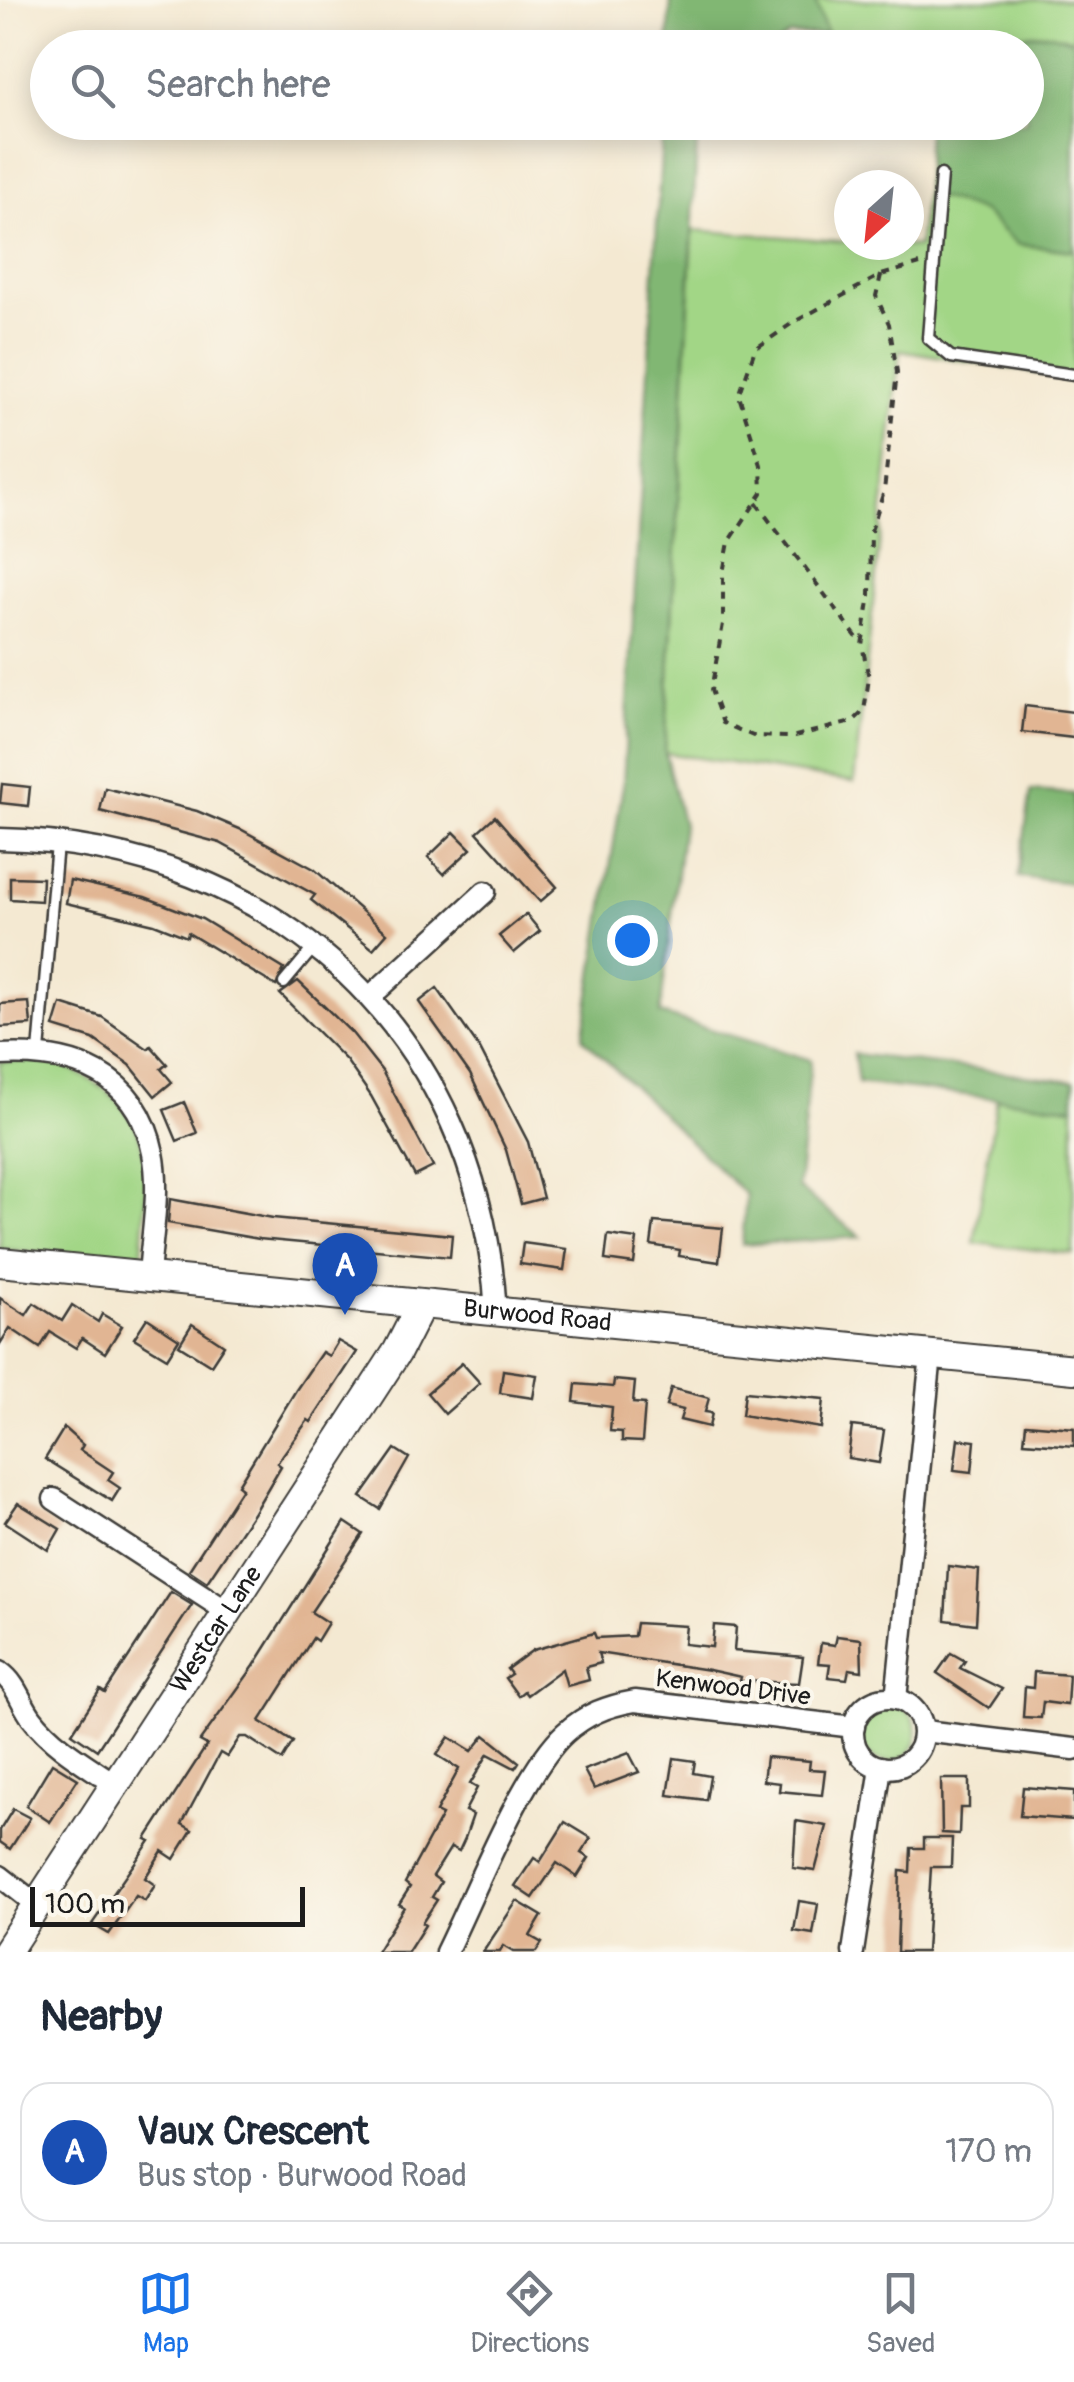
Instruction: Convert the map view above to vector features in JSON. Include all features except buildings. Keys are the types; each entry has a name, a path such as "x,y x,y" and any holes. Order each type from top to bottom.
{"street":[{"path":"0,839 125,854 199,878 244,898 316,945 372,996 422,1068 472,1174 490,1242 496,1313"},
{"path":"372,996 486,892"},
{"path":"0,1055 39,1052 65,1058 113,1082 140,1117 154,1154 148,1277"},
{"name":"Burwood Road","path":"0,1262 1074,1369"},
{"name":"Westcar Lane","path":"6,1952 397,1352 421,1304"},
{"path":"896,1700 930,1355"},
{"path":"54,1499 228,1612"},
{"path":"0,1672 12,1681 30,1716 45,1733 115,1784"},
{"path":"896,1700 914,1709 924,1731 921,1746 908,1762 881,1767 862,1756 854,1739 854,1727 867,1705 896,1700"},
{"name":"Kenwood Drive","path":"446,1952 529,1782 563,1734 585,1717 606,1706 634,1701 854,1727"},
{"path":"924,1731 1074,1748"},
{"path":"853,1952 881,1767"},
{"path":"0,1876 37,1904"}],"lane":[{"path":"941,176 928,338 951,357 1074,374"},
{"path":"39,1052 57,843"},
{"path":"284,983 316,945"}],"path":[{"path":"881,276 876,296 889,324 897,372 884,491 871,530 870,596 862,645 869,678 864,711 852,722 791,736 754,736 723,723 711,690 723,624 723,573 729,542 762,493 761,466 739,396 755,349 794,322 881,276 934,260"},
{"path":"756,503 862,645"}],"green space":[{"path":"671,0 815,0 826,30 669,30"},
{"path":"815,0 1074,0 1074,40 1044,30 826,30"},
{"path":"1044,33 1074,40 1074,251 1017,244 982,211 925,193 927,140 1044,140"},
{"path":"662,140 697,140 665,753 683,825 660,1014 811,1060 798,1188 861,1237 742,1245 746,1195 583,1038 623,785"},
{"path":"925,193 982,211 1017,244 1074,251 1074,379 900,350 854,782 665,753 693,230 834,241 834,260 924,260"},
{"path":"1031,791 1074,794 1074,883 1018,877"},
{"path":"854,1054 1074,1081 1074,1107 858,1083"},
{"path":"47,1059 84,1076 111,1095 129,1115 140,1137 146,1192 141,1263 0,1249 0,1062"},
{"path":"997,1098 1074,1107 1073,1254 974,1243"},
{"path":"888,1704 908,1713 917,1733 908,1753 888,1762 868,1753 859,1733 868,1713"}],"place":[{"name":"Vaux Crescent","path":"345,1315"}]}
